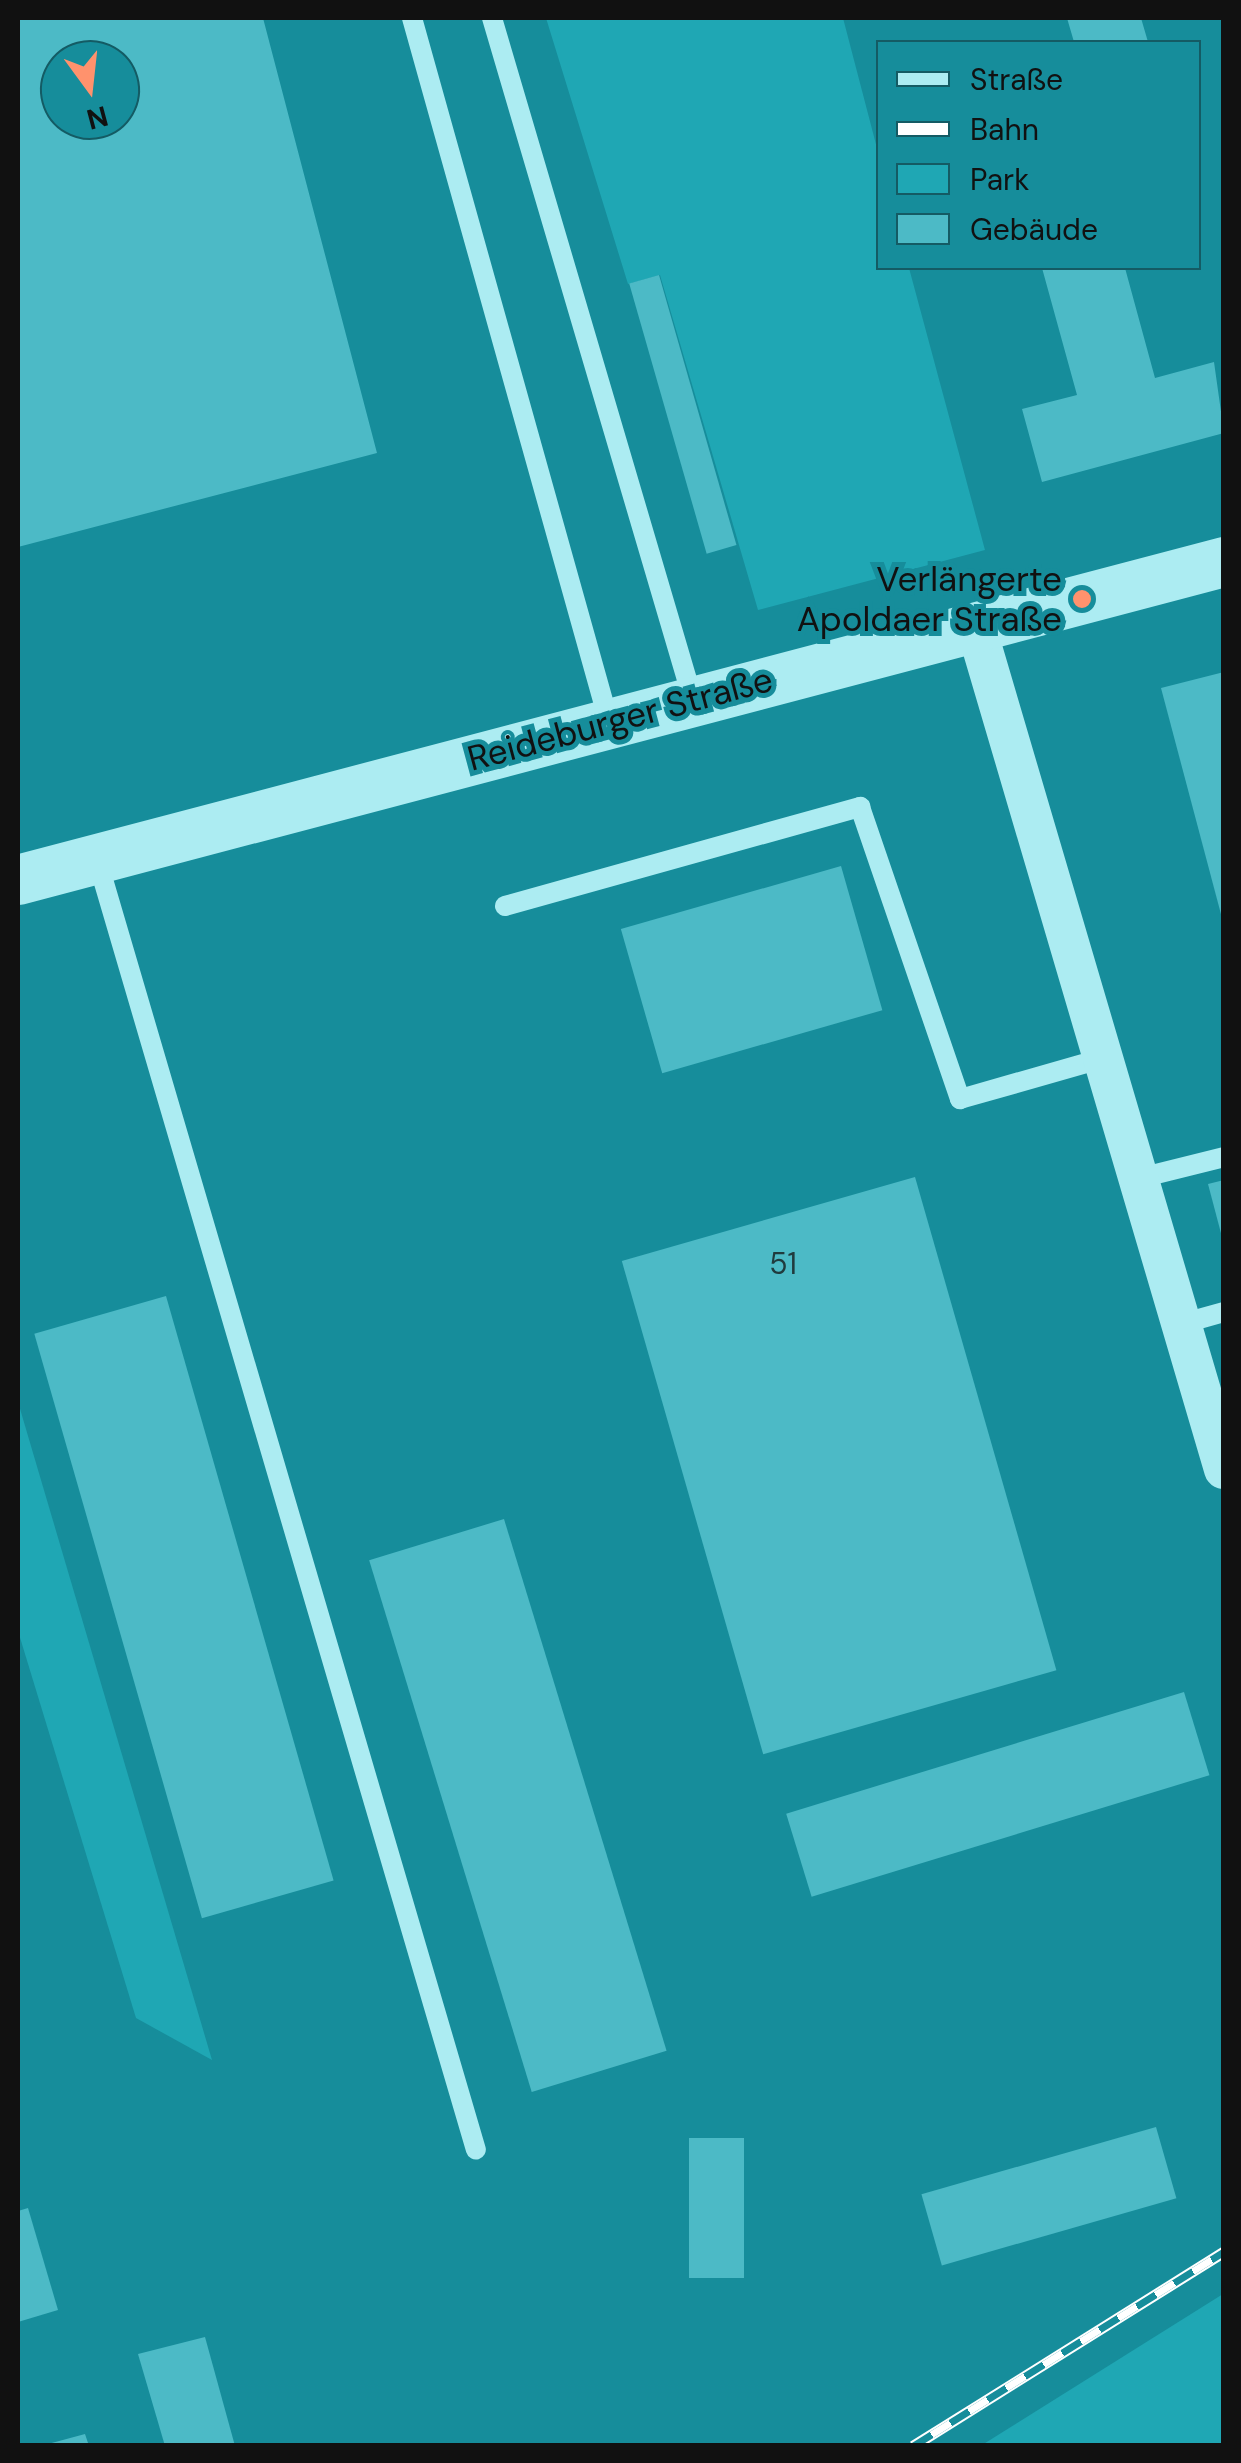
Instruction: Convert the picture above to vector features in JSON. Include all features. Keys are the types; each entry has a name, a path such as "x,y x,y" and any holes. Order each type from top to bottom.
{"street":[{"name":"Reideburger Straße","path":"18,880 1224,562"},
{"path":"976,626 1224,1469"}],"lane":[{"path":"412,18 610,722"},
{"path":"492,18 692,700"},
{"path":"505,906 860,807 960,1099 1104,1058"},
{"path":"97,860 476,2150"},
{"path":"1140,1178 1224,1157"},
{"path":"1181,1324 1224,1312"}],"green space":[{"path":"546,18 843,18 876,144 876,270 910,270 985,550 758,610 660,275 628,284"},
{"path":"18,1402 212,2060 136,2018 18,1631"},
{"path":"1223,2294 1223,2445 982,2445"}],"building":[{"path":"18,18 263,18 377,453 18,547"},
{"path":"1067,18 1141,18 1147,40 1073,40"},
{"path":"1043,270 1126,270 1155,378 1214,362 1224,433 1042,482 1022,409 1077,395"},
{"path":"659,275 736,545 707,554 629,284"},
{"path":"1224,672 1224,918 1222,918 1161,688"},
{"path":"841,866 882,1010 662,1073 621,929"},
{"path":"915,1177 1056,1670 763,1754 622,1261"},
{"path":"1224,1180 1224,1237 1222,1237 1208,1184"},
{"path":"166,1296 334,1880 202,1918 34,1334"},
{"path":"504,1519 667,2051 532,2092 369,1560"},
{"path":"1184,1692 1209,1775 812,1897 786,1814"},
{"path":"1156,2127 1176,2198 942,2265 921,2194"},
{"path":"689,2138 744,2138 744,2278 689,2278"},
{"path":"28,2208 58,2310 18,2322 18,2211"},
{"path":"205,2337 235,2446 165,2446 138,2354"},
{"path":"85,2434 89,2446 48,2446 48,2444"}],"railway":[{"path":"913,2446 1224,2252"}],"place":[{"name":"Verlängerte Apoldaer Straße","path":"1082,599"}]}
